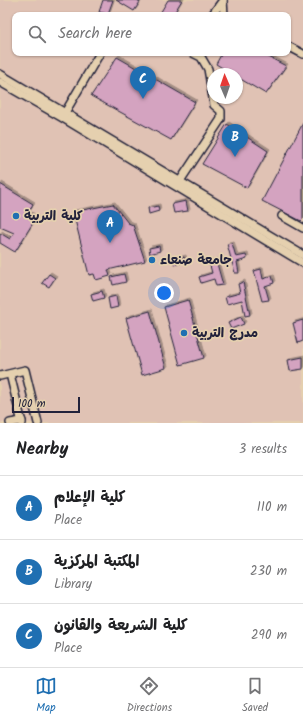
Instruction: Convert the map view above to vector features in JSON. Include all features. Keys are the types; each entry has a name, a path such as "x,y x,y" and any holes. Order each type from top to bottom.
{"street":[{"path":"214,12 223,0"},
{"path":"223,0 224,12"},
{"path":"291,48 303,54"},
{"path":"63,115 98,56"},
{"path":"202,56 208,68"},
{"path":"0,74 63,115 303,263"},
{"path":"0,82 63,115 180,181 303,255"},
{"path":"180,181 221,119 221,111 214,104"},
{"path":"282,216 303,228"},
{"path":"0,376 26,370 38,423"},
{"path":"10,374 22,422 10,423"}],"shaded area":[{"name":"جامعة صنعاء","path":"0,0 303,0 303,423 0,423"}],"building":[{"path":"103,0 113,0 109,12 99,12"},
{"path":"116,0 137,0 140,2 134,11"},
{"path":"168,0 182,0 175,12 161,12"},
{"path":"220,56 267,56 286,66 266,94 243,81 243,68 222,68 216,64"},
{"path":"117,57 195,102 171,140 91,96"},
{"path":"303,123 303,219 301,221 262,201"},
{"path":"227,124 268,151 247,188 202,164"},
{"name":"كلية التربية","path":"0,184 33,204 28,213 36,218 15,252 0,243 0,233 10,239 14,233 0,227"},
{"path":"186,201 188,211 174,213 172,204"},
{"path":"113,204 128,223 133,225 145,261 108,270 110,276 96,280 94,274 89,275 73,212"},
{"path":"158,206 159,211 149,214 148,208"},
{"path":"232,243 236,257 246,255 247,259 237,262 239,273 235,273 227,244"},
{"path":"159,246 160,251 150,254 149,248"},
{"path":"184,257 185,262 174,265 173,260"},
{"path":"216,260 223,285 216,286 214,279 201,283 199,277 212,273 209,262"},
{"path":"261,269 263,279 272,276 274,283 265,286 269,300 262,301 254,271"},
{"path":"49,274 55,278 49,287 42,283"},
{"path":"124,274 126,282 113,285 111,277"},
{"path":"243,282 250,315 245,316 242,300 227,304 225,297 240,293 238,284"},
{"path":"102,291 104,298 93,301 91,294"},
{"path":"116,296 118,307 110,309 108,298"},
{"name":"مدرج التربية","path":"188,300 204,358 180,365 164,307"},
{"name":"مدرج التربية","path":"150,311 166,368 142,375 126,318"},
{"path":"241,317 244,324 231,329 228,323"},
{"path":"303,320 303,341 298,343 293,323"},
{"path":"303,357 303,369 290,371 288,360"}],"place":[{"name":"كلية الشريعة والقانون","path":"143,99"},
{"name":"المكتبة المركزية","path":"235,157"},
{"name":"كلية التربية","path":"16,216"},
{"name":"كلية الإعلام","path":"110,243"},
{"name":"جامعة صنعاء","path":"152,260"},
{"name":"مدرج التربية","path":"184,333"}]}
